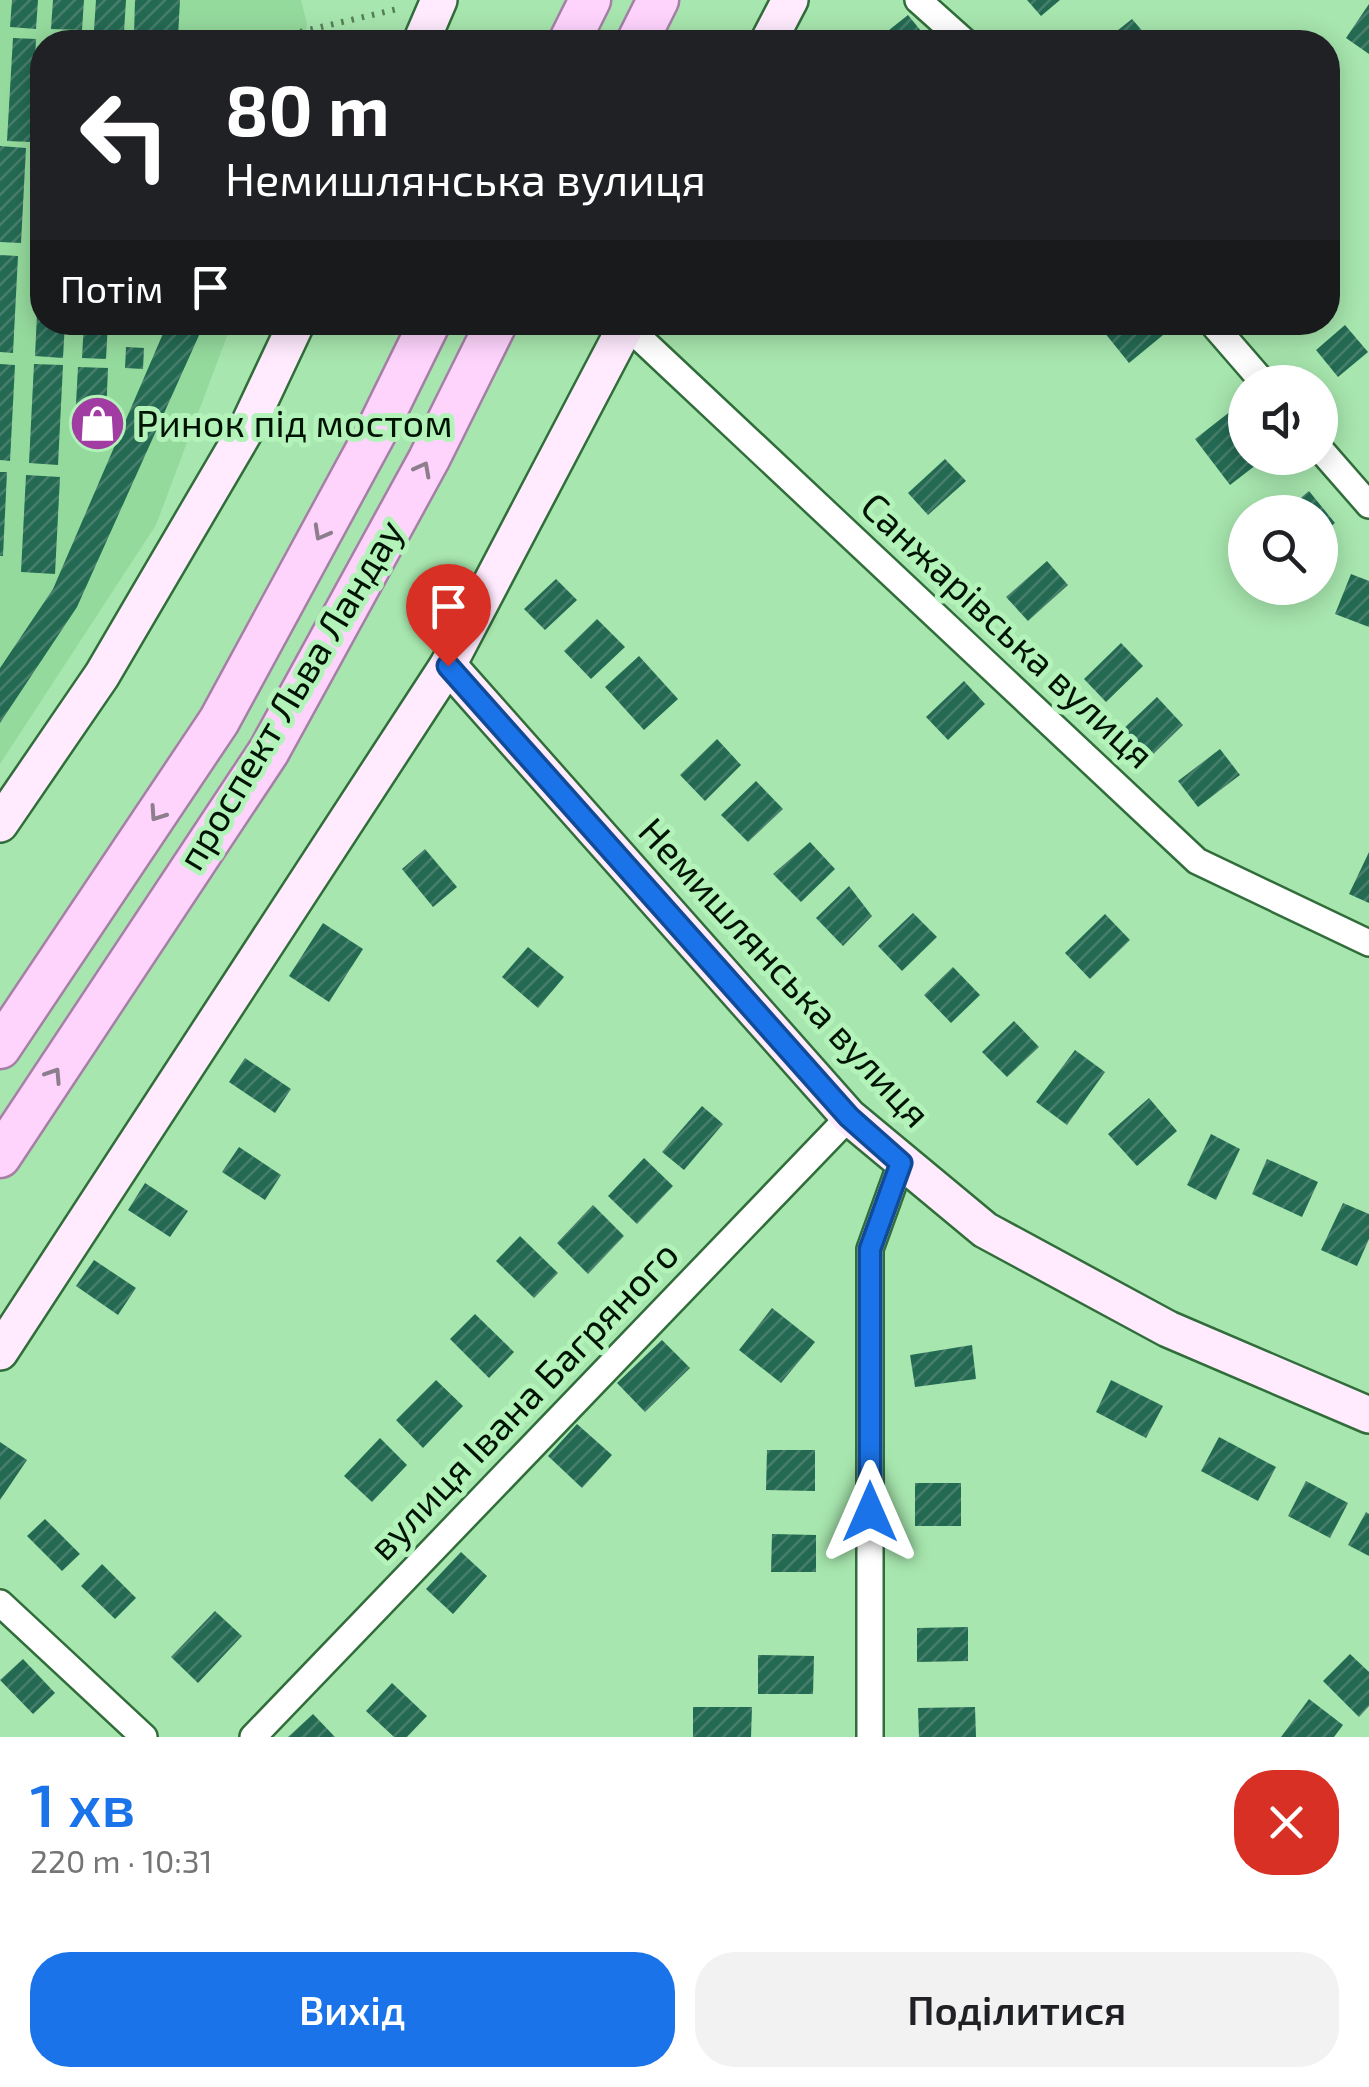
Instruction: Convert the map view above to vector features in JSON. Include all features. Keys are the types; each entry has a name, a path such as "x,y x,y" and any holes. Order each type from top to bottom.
{"main road":[{"path":"575,30 590,0"},
{"path":"643,30 658,0"},
{"name":"проспект Льва Ландау","path":"0,1048 219,721 377,430 424,335"},
{"name":"проспект Льва Ландау","path":"0,1156 268,750 429,459 491,335"}],"street":[{"path":"426,30 440,0"},
{"path":"774,30 790,0"},
{"path":"918,0 952,30"},
{"path":"0,824 102,675 248,426 291,335"},
{"path":"0,1352 448,666 621,335"},
{"name":"Санжарівська вулиця","path":"639,335 1197,861 1369,943"},
{"path":"1222,335 1248,365"},
{"path":"1338,471 1369,506"},
{"name":"Немишлянська вулиця","path":"448,666 849,1117 901,1163 985,1230 1151,1320 1369,1416"},
{"name":"вулиця Івана Багряного","path":"253,1737 849,1117"},
{"path":"870,1737 870,1249 901,1163"},
{"path":"0,1603 144,1737"}],"path":[{"path":"308,30 374,14"}],"shaded area":[{"name":"Ринок під мостом","path":"0,0 301,0 306,30 30,30 30,335 227,335 156,525 0,764"}],"building":[{"path":"12,0 38,0 36,29 10,27"},
{"path":"53,0 84,0 82,30 51,29"},
{"path":"96,0 126,0 124,30 94,30"},
{"path":"135,0 180,0 178,30 134,30"},
{"path":"1027,0 1060,0 1041,16"},
{"path":"1369,4 1369,54 1346,38"},
{"path":"908,15 920,30 889,30"},
{"path":"1132,19 1142,30 1118,30"},
{"path":"13,38 30,39 30,142 7,141"},
{"path":"0,146 26,148 21,243 0,242"},
{"path":"0,255 18,256 13,353 0,352"},
{"path":"1345,325 1368,352 1338,377 1338,365 1328,365 1316,350 1333,335 1340,335"},
{"path":"36,335 64,335 63,358 35,356"},
{"path":"83,335 107,335 106,359 82,358"},
{"path":"162,335 199,335 77,607 0,723 0,668 53,589"},
{"path":"1106,335 1163,335 1129,363"},
{"path":"126,347 144,348 143,369 125,368"},
{"path":"0,364 15,365 10,461 0,460"},
{"path":"34,364 63,365 58,465 29,463"},
{"path":"78,367 108,368 105,442 74,440"},
{"path":"1228,413 1228,475 1243,475 1230,485 1195,439"},
{"path":"945,459 966,481 928,515 908,493"},
{"path":"0,472 7,472 3,556 0,556"},
{"path":"26,475 60,477 55,574 21,572"},
{"path":"1047,561 1068,585 1028,621 1006,597"},
{"path":"1351,574 1369,581 1369,627 1335,614"},
{"path":"556,579 577,600 545,630 524,609"},
{"path":"597,619 625,647 591,679 564,651"},
{"path":"1121,643 1143,666 1106,702 1084,679"},
{"path":"639,656 678,699 644,730 605,687"},
{"path":"964,681 985,704 948,740 926,717"},
{"path":"1157,697 1183,725 1146,761 1119,733"},
{"path":"717,739 741,765 705,801 680,775"},
{"path":"1220,749 1240,775 1198,807 1178,781"},
{"path":"756,781 783,809 748,842 721,815"},
{"path":"810,842 835,869 801,902 773,874"},
{"path":"425,849 457,887 433,907 402,869"},
{"path":"1369,852 1369,903 1349,894"},
{"path":"849,886 872,916 843,946 816,918"},
{"path":"913,913 937,937 902,971 878,946"},
{"path":"1105,914 1130,940 1090,979 1065,953"},
{"path":"323,923 363,949 329,1002 289,976"},
{"path":"528,947 564,977 538,1008 502,977"},
{"path":"953,967 980,995 951,1023 924,995"},
{"path":"1014,1021 1039,1047 1007,1077 982,1052"},
{"path":"1075,1050 1105,1072 1067,1125 1036,1102"},
{"path":"245,1058 291,1089 275,1113 229,1082"},
{"path":"1149,1098 1177,1131 1137,1166 1108,1134"},
{"path":"702,1106 723,1124 684,1170 662,1152"},
{"path":"1211,1134 1240,1149 1216,1200 1187,1185"},
{"path":"239,1147 281,1175 265,1200 222,1172"},
{"path":"644,1158 673,1186 637,1224 608,1196"},
{"path":"1267,1159 1318,1182 1302,1217 1252,1194"},
{"path":"145,1183 188,1211 170,1237 128,1210"},
{"path":"1343,1203 1369,1214 1369,1239 1357,1266 1321,1250"},
{"path":"593,1205 624,1236 588,1274 557,1243"},
{"path":"520,1236 558,1273 534,1298 496,1261"},
{"path":"94,1260 136,1288 118,1315 76,1286"},
{"path":"772,1308 815,1342 781,1383 739,1350"},
{"path":"475,1314 514,1352 489,1378 450,1339"},
{"path":"662,1340 690,1368 645,1412 617,1383"},
{"path":"972,1345 976,1379 915,1387 910,1355"},
{"path":"436,1380 463,1406 423,1448 396,1420"},
{"path":"1111,1380 1163,1406 1146,1438 1096,1412"},
{"path":"577,1424 612,1455 582,1488 548,1456"},
{"path":"1219,1437 1276,1467 1258,1501 1201,1471"},
{"path":"380,1438 407,1465 372,1502 344,1476"},
{"path":"0,1442 27,1460 0,1500"},
{"path":"767,1450 815,1450 815,1491 766,1490"},
{"path":"1306,1481 1348,1503 1330,1538 1288,1516"},
{"path":"915,1483 961,1483 961,1526 915,1526"},
{"path":"1366,1512 1369,1514 1369,1556 1348,1545"},
{"path":"45,1519 80,1554 62,1571 27,1536"},
{"path":"772,1534 816,1535 816,1572 771,1572"},
{"path":"461,1552 487,1576 453,1614 426,1589"},
{"path":"102,1564 136,1598 115,1619 81,1586"},
{"path":"215,1611 242,1636 198,1683 171,1657"},
{"path":"968,1627 968,1661 917,1662 917,1628"},
{"path":"1350,1654 1369,1672 1369,1706 1359,1717 1323,1681"},
{"path":"758,1655 814,1656 813,1694 758,1694"},
{"path":"23,1659 55,1693 33,1714 0,1680"},
{"path":"392,1683 427,1716 407,1737 394,1737 366,1711"},
{"path":"1309,1699 1343,1725 1334,1737 1281,1737"},
{"path":"693,1707 752,1707 751,1737 693,1737"},
{"path":"975,1707 976,1737 919,1737 918,1708"},
{"path":"313,1714 335,1737 288,1737"}],"place":[{"name":"Ринок під мостом","path":"97,424"}],"route":[{"path":"448,666 849,1117 901,1163 870,1249 870,1512"}]}
